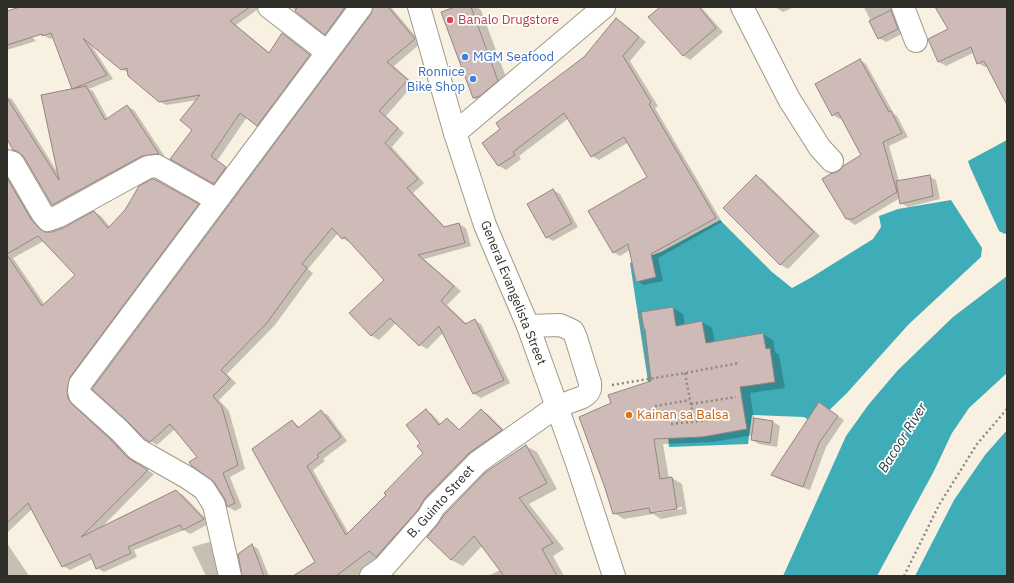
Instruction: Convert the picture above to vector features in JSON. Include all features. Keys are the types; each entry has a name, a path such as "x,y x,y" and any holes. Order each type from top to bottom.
{"street":[{"path":"269,7 327,52"},
{"path":"230,576 214,505 204,489 188,478 136,449 119,430 80,395 80,384 361,7"},
{"name":"General Evangelista Street","path":"419,7 455,133 485,225 528,326 577,463 614,576"},
{"path":"455,133 604,7"},
{"path":"742,7 789,99 820,148 832,161"},
{"path":"903,7 916,41"},
{"path":"7,161 13,163 42,213 48,220 59,216 148,167 157,166 217,200"},
{"path":"528,326 560,325 573,331 590,383 590,389"},
{"name":"B. Guinto Street","path":"371,576 384,567 428,517 434,507 478,462 556,407 584,397 590,389"}],"path":[{"path":"639,312 650,379"},
{"path":"590,389 739,363"},
{"path":"685,373 694,422"},
{"path":"655,406 736,397"},
{"path":"904,576 939,505 977,444 1007,409"},
{"path":"671,424 719,419"}],"water":[{"path":"1007,140 1007,233 1005,234 999,231 968,161"},
{"path":"951,200 982,248 981,257 908,325 847,393 815,424 804,417 752,415 748,444 669,447 667,423 653,414 630,263 661,252 720,220 772,272 792,288 873,239 881,227 879,216 898,209"},
{"name":"Bacoor River","path":"1007,276 1007,373 969,408 952,433 934,471 877,576 783,576 846,436 869,404 898,370 953,317"},
{"path":"1007,430 1007,576 915,576 954,500 985,455"}],"building":[{"path":"20,7 250,7 230,21 269,53 282,33 310,55 257,126 240,113 211,156 226,167 214,184 170,159 192,130 180,120 200,95 159,102 128,76 127,68 121,70 83,38 107,75 72,89 51,33 42,36 42,34 7,45 7,11"},
{"path":"297,7 345,7 325,35 295,11"},
{"path":"373,7 388,7 415,39 387,62 408,80 379,111 398,128 385,143 418,179 407,188 444,227 459,223 465,243 418,255 454,286 441,301 465,324 475,319 504,380 473,394 439,326 419,346 390,318 371,336 349,313 384,280 345,237 342,239 332,228 302,264 307,268 266,324 221,370 230,379 213,396 222,407 238,465 223,473 235,503 227,507 225,499 214,482 191,465 189,462 197,457 170,424 150,442 92,389 371,14"},
{"path":"455,7 471,7 498,81 480,96 473,98 441,12"},
{"path":"660,7 699,7 716,28 683,56 648,17"},
{"path":"935,7 1007,7 1007,105 984,61 977,64 971,47 938,62 928,39 948,29"},
{"path":"891,10 898,29 878,39 869,21"},
{"path":"616,18 639,37 623,56 651,102 649,104 716,218 651,254 656,277 636,282 628,244 613,253 588,211 647,177 624,137 591,157 564,113 513,152 515,155 498,166 482,143 500,129 496,123 584,57"},
{"path":"860,59 889,112 891,111 902,133 883,142 897,192 853,219 846,219 822,179 840,170 843,166 861,155 838,112 832,116 815,84"},
{"path":"86,86 105,120 127,105 159,154 142,156 52,205 24,157 17,151 13,150 7,139 7,98 59,180 41,95"},
{"path":"756,175 814,232 780,265 723,208"},
{"path":"930,175 933,196 900,204 896,181"},
{"path":"7,178 31,219 45,232 52,232 63,228 94,211 108,228 125,210 139,186 152,179 199,204 70,377 67,390 68,398 72,404 128,458 148,470 81,537 176,490 204,519 183,530 180,525 128,547 131,553 96,569 90,554 62,567 28,503 7,523 7,255 42,306 75,275 38,236 7,254"},
{"path":"553,189 572,223 546,238 527,204"},
{"path":"673,307 676,326 702,321 706,343 763,333 766,349 770,348 775,382 740,387 747,429 702,437 654,439 660,479 672,477 677,509 650,513 649,508 613,514 579,417 611,403 608,395 651,381 645,329 641,312"},
{"path":"819,402 838,416 819,443 803,487 771,475"},
{"path":"426,409 439,425 447,418 459,430 481,409 502,430 469,453 425,498 418,510 376,557 369,551 336,576 293,576 315,562 252,449 292,420 298,428 321,410 341,437 317,455 319,457 307,466 346,535 386,495 384,493 423,453 417,446 420,443 406,425"},
{"path":"754,418 773,421 770,443 751,440"},
{"path":"526,445 547,483 519,498 553,543 542,549 557,576 504,576 474,536 451,560 427,537 444,515 486,472"},
{"path":"252,544 264,576 242,576 238,554"}],"place":[{"name":"Banalo Drugstore","path":"450,20"},
{"name":"MGM Seafood","path":"465,57"},
{"name":"Ronnice Bike Shop","path":"473,79"},
{"name":"Kainan sa Balsa","path":"629,415"}]}
